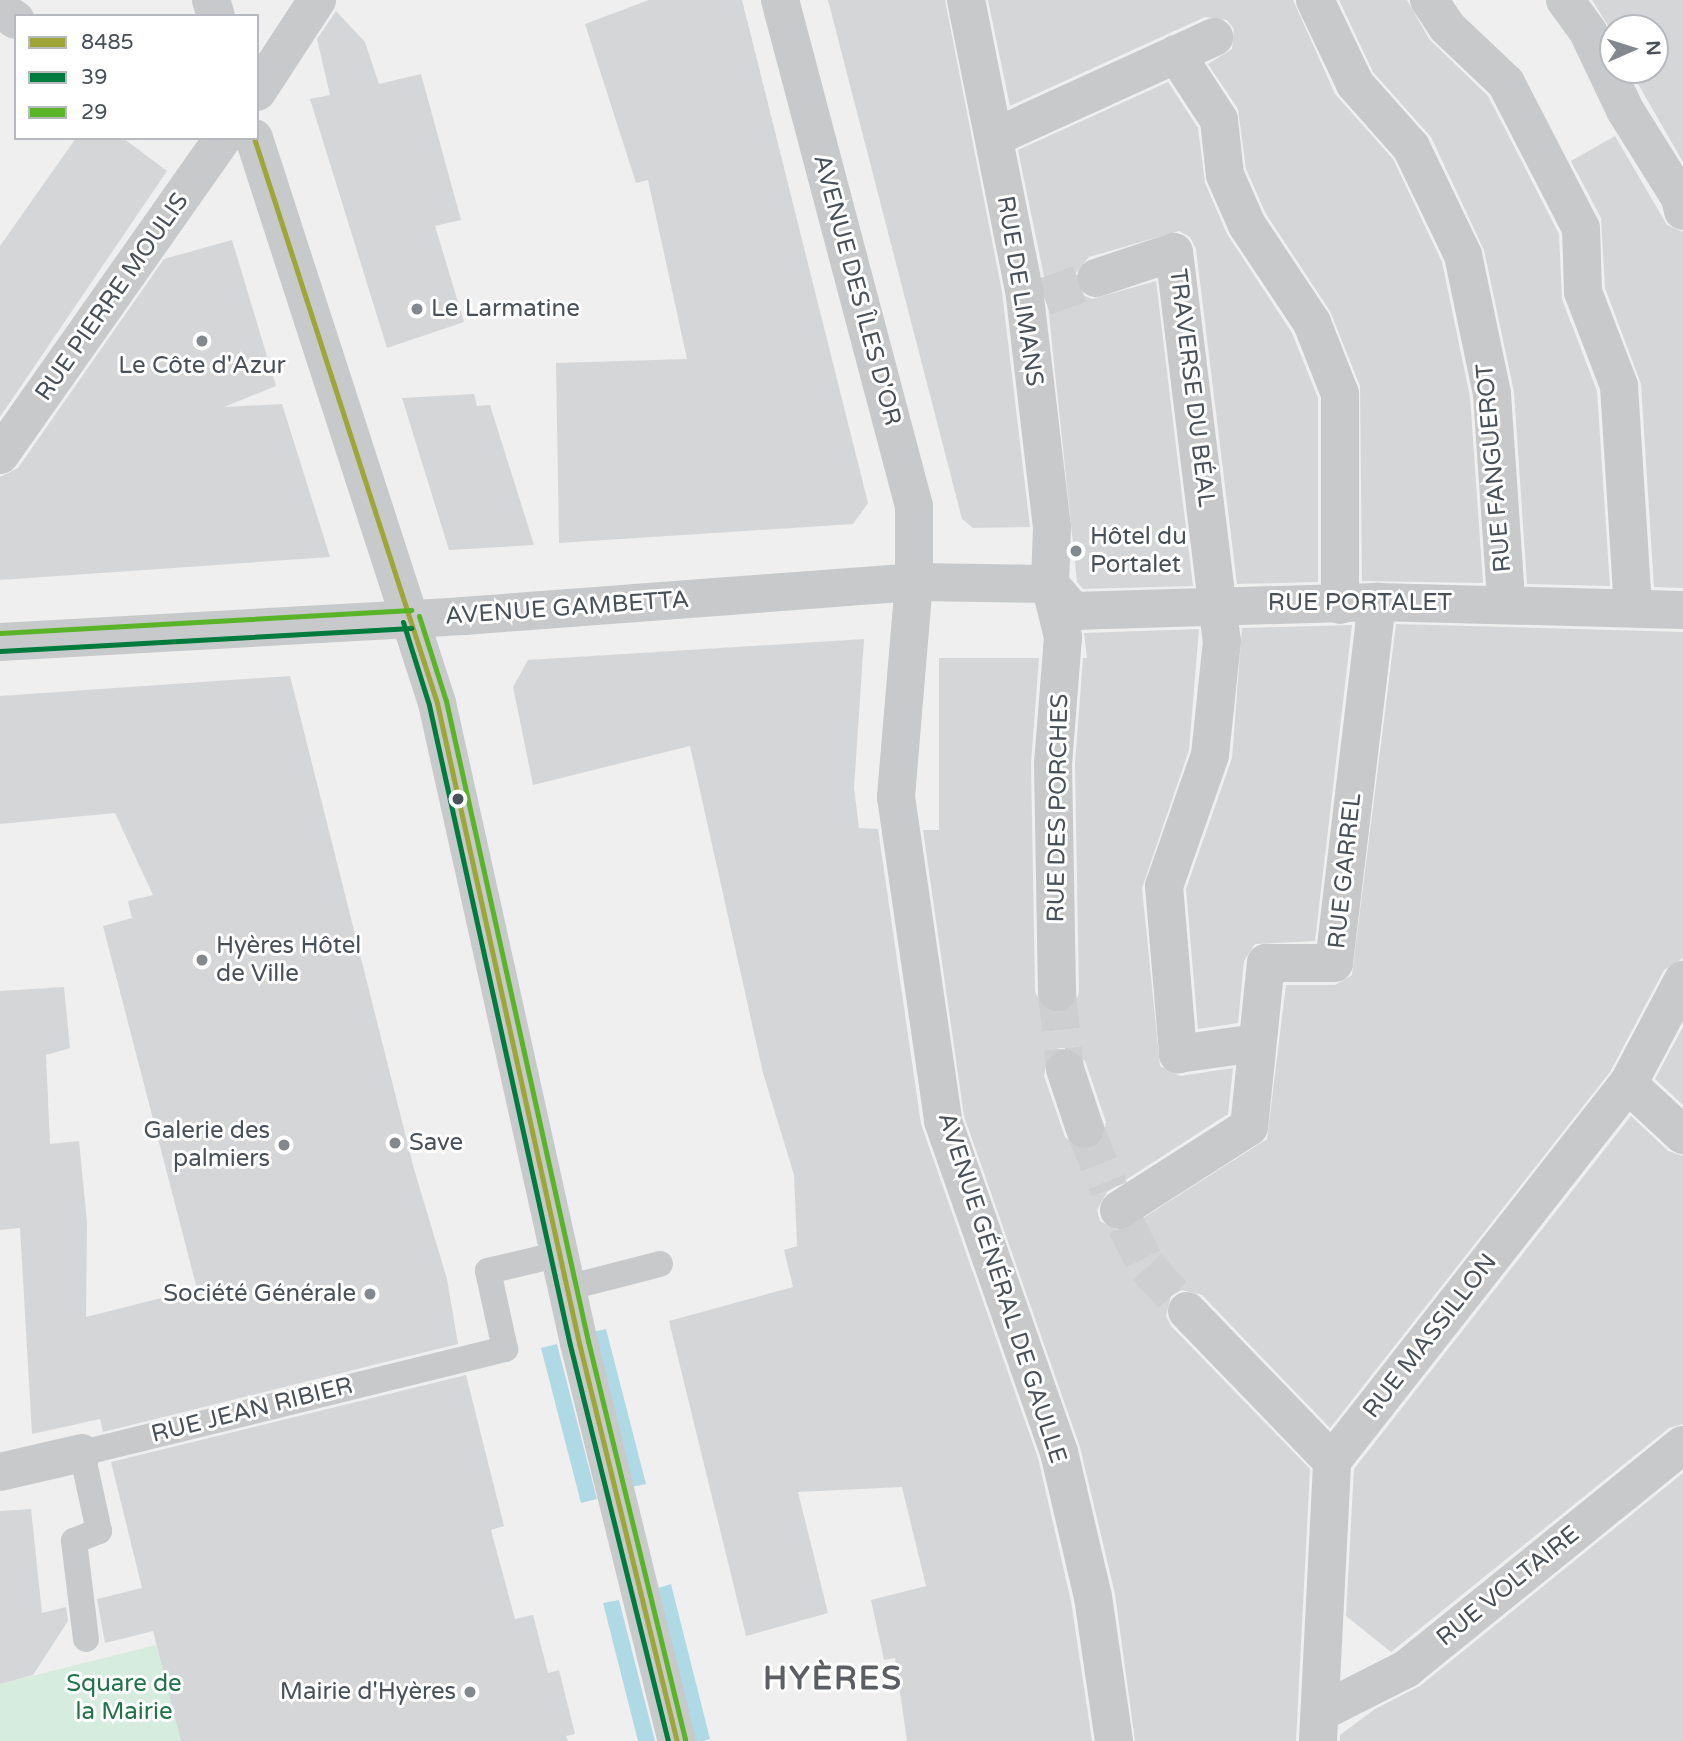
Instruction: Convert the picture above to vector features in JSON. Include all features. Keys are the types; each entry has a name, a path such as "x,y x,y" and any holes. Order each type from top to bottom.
{"street":[{"path":"259,89 317,0"},
{"name":"AVENUE DES ÎLES D'OR","path":"780,0 914,506 914,583"},
{"name":"RUE DE LIMANS","path":"966,0 995,137 1034,299 1052,527 1050,584"},
{"name":"RUE FANGUEROT","path":"1315,0 1355,84 1411,148 1463,255 1492,394 1506,602"},
{"path":"1429,0 1447,27 1506,83 1581,228 1583,292 1619,386 1633,608"},
{"path":"1565,0 1588,32 1625,110 1680,198 1683,211"},
{"path":"995,137 1214,37"},
{"path":"1177,54 1219,120 1225,175 1247,225 1312,323 1340,394 1358,604"},
{"name":"RUE PIERRE MOULIS","path":"0,455 222,140"},
{"path":"255,140 437,703 563,1271 677,1741"},
{"name":"TRAVERSE DU BÉAL","path":"1096,278 1174,252 1220,604"},
{"name":"AVENUE GAMBETTA","path":"0,642 411,619 914,583 1050,584"},
{"name":"AVENUE GÉNÉRAL DE GAULLE","path":"914,583 896,797 943,1121 1059,1452 1093,1597 1114,1741"},
{"name":"RUE PORTALET","path":"1050,584 1073,611 1220,604 1506,602 1683,610"},
{"name":"RUE DES PORCHES","path":"1050,584 1063,637 1053,763 1057,992"},
{"path":"1220,604 1222,641 1210,755 1164,886 1178,1054 1256,1043"},
{"name":"RUE GARREL","path":"1118,1208 1249,1127 1266,964 1334,963 1358,604"},
{"name":"RUE MASSILLON","path":"1332,1461 1628,1084 1683,979"},
{"path":"1066,1069 1085,1129"},
{"path":"1628,1084 1683,1135"},
{"path":"1187,1311 1332,1461 1320,1726"},
{"name":"RUE VOLTAIRE","path":"1320,1726 1406,1669 1683,1445"},
{"name":"RUE JEAN RIBIER","path":"0,1472 82,1453"}],"lane":[{"path":"563,1271 660,1264"},
{"name":"RUE JEAN RIBIER","path":"82,1453 381,1377 505,1349 488,1271 563,1271"},
{"path":"82,1453 99,1531 74,1541 86,1639"}],"green space":[{"name":"Square de la Mairie","path":"156,1645 170,1695 358,1741 0,1741 0,1684"}],"water":[{"path":"606,1329 646,1484 631,1487 592,1332"},
{"path":"557,1344 597,1499 581,1503 541,1348"},
{"path":"671,1584 710,1739 703,1741 694,1741 655,1589"},
{"path":"619,1600 655,1741 638,1741 603,1603"}],"building":[{"path":"649,0 742,0 868,503 853,524 559,543 556,363 687,359 648,180 636,183 585,24"},
{"path":"828,0 945,0 1002,292 1030,527 973,528 962,519"},
{"path":"988,0 1293,0 1335,94 1393,159 1442,262 1470,397 1483,583 1362,581 1360,386 1330,311 1266,214 1246,169 1238,109 1208,64 1232,49 1234,29 1227,20 1205,17 1010,106"},
{"path":"1339,0 1407,0 1429,39 1488,96 1559,234 1562,299 1597,391 1610,586 1527,584 1514,392 1484,250 1431,137 1373,72"},
{"path":"1592,0 1683,0 1683,162 1638,84 1669,84 1669,14 1601,14"},
{"path":"336,11 365,42 379,84 421,74 461,220 435,226 464,322 387,348 310,99 330,95 317,39"},
{"path":"1168,82 1198,128 1205,183 1227,234 1292,333 1318,398 1318,582 1237,584 1196,249 1190,237 1179,231 1089,257 1075,274 1081,294 1092,299 1156,281 1193,586 1083,589 1077,582 1046,286 1018,150"},
{"path":"1615,136 1667,225 1683,232 1683,588 1654,587 1641,384 1605,288 1601,218 1571,161"},
{"path":"75,140 126,140 167,171 0,417 0,246"},
{"path":"232,240 276,386 224,407 282,404 330,557 0,580 0,477 18,468 164,259"},
{"path":"474,394 477,406 490,405 534,545 449,550 402,398"},
{"path":"1396,624 1683,632 1683,958 1664,970 1610,1072 1330,1428 1202,1295 1182,1290 1171,1296 1166,1316 1171,1326 1310,1469 1296,1741 1135,1741 1115,1594 1080,1447 964,1116 923,830 939,830 939,658 1039,658 1031,763 1035,992 1046,1011 1058,1014 1076,1003 1079,992 1075,764 1083,658 1087,658 1084,633 1199,629 1189,750 1142,888 1160,1066 1180,1076 1233,1068 1228,1114 1107,1192 1097,1210 1100,1221 1121,1232 1267,1139 1286,985 1335,985 1352,975","holes":["1059,1048 1070,1048 1085,1061 1106,1122 1102,1143 1091,1150 1080,1150 1065,1137 1044,1076 1048,1055"]},
{"path":"1352,625 1315,941 1255,944 1244,961 1238,1023 1198,1029 1186,889 1232,758 1242,628"},
{"path":"864,639 854,788 859,828 878,829 921,1124 1038,1458 1071,1601 1092,1741 907,1741 895,1658 884,1660 871,1600 926,1586 902,1487 798,1492 828,1613 746,1636 669,1321 793,1287 784,1250 797,1246 794,1175 763,1073 690,746 533,785 513,687 528,660"},
{"path":"290,676 414,1169 447,1279 458,1344 103,1432 100,1419 32,1434 20,1228 0,1230 0,991 64,987 70,1048 46,1055 50,1144 79,1141 87,1222 86,1317 197,1289 103,926 132,918 128,901 153,895 115,813 0,824 0,696"},
{"path":"1683,1027 1683,1105 1655,1079"},
{"path":"1631,1116 1668,1151 1683,1156 1683,1424 1669,1428 1391,1652 1346,1616 1354,1469"},
{"path":"466,1375 504,1526 491,1530 515,1619 533,1615 548,1673 559,1670 575,1734 566,1736 568,1741 181,1741 153,1631 105,1643 97,1599 142,1588 111,1462"},
{"path":"1683,1473 1683,1741 1340,1741 1340,1735 1375,1709 1420,1686"},
{"path":"31,1509 42,1613 66,1607 68,1621 33,1675 0,1684 0,1511"}],"tunnel":[{"path":"1044,297 1096,278"},
{"path":"1057,992 1065,1069"},
{"path":"1085,1129 1109,1189"},
{"path":"1126,1225 1147,1267 1187,1311"}],"transit line":[{"name":"8485","path":"255,140 437,703 579,1343 677,1741"},
{"name":"29","path":"0,633 411,610"},
{"name":"29","path":"419,616 446,701 588,1341 685,1739"},
{"name":"39","path":"403,622 429,705 570,1345 668,1741"},
{"name":"39","path":"0,651 411,628"}],"place":[{"name":"Le Larmatine","path":"417,309"},
{"name":"Le Côte d'Azur","path":"202,341"},
{"name":"Hôtel du Portalet","path":"1076,551"},
{"name":"Hyères Hôtel de Ville","path":"202,960"},
{"name":"Save","path":"395,1143"},
{"name":"Galerie des palmiers","path":"284,1145"},
{"name":"Société Générale","path":"370,1294"},
{"name":"Mairie d'Hyères","path":"470,1692"}],"district":[{"name":"HYÈRES","path":"833,1679"}]}
